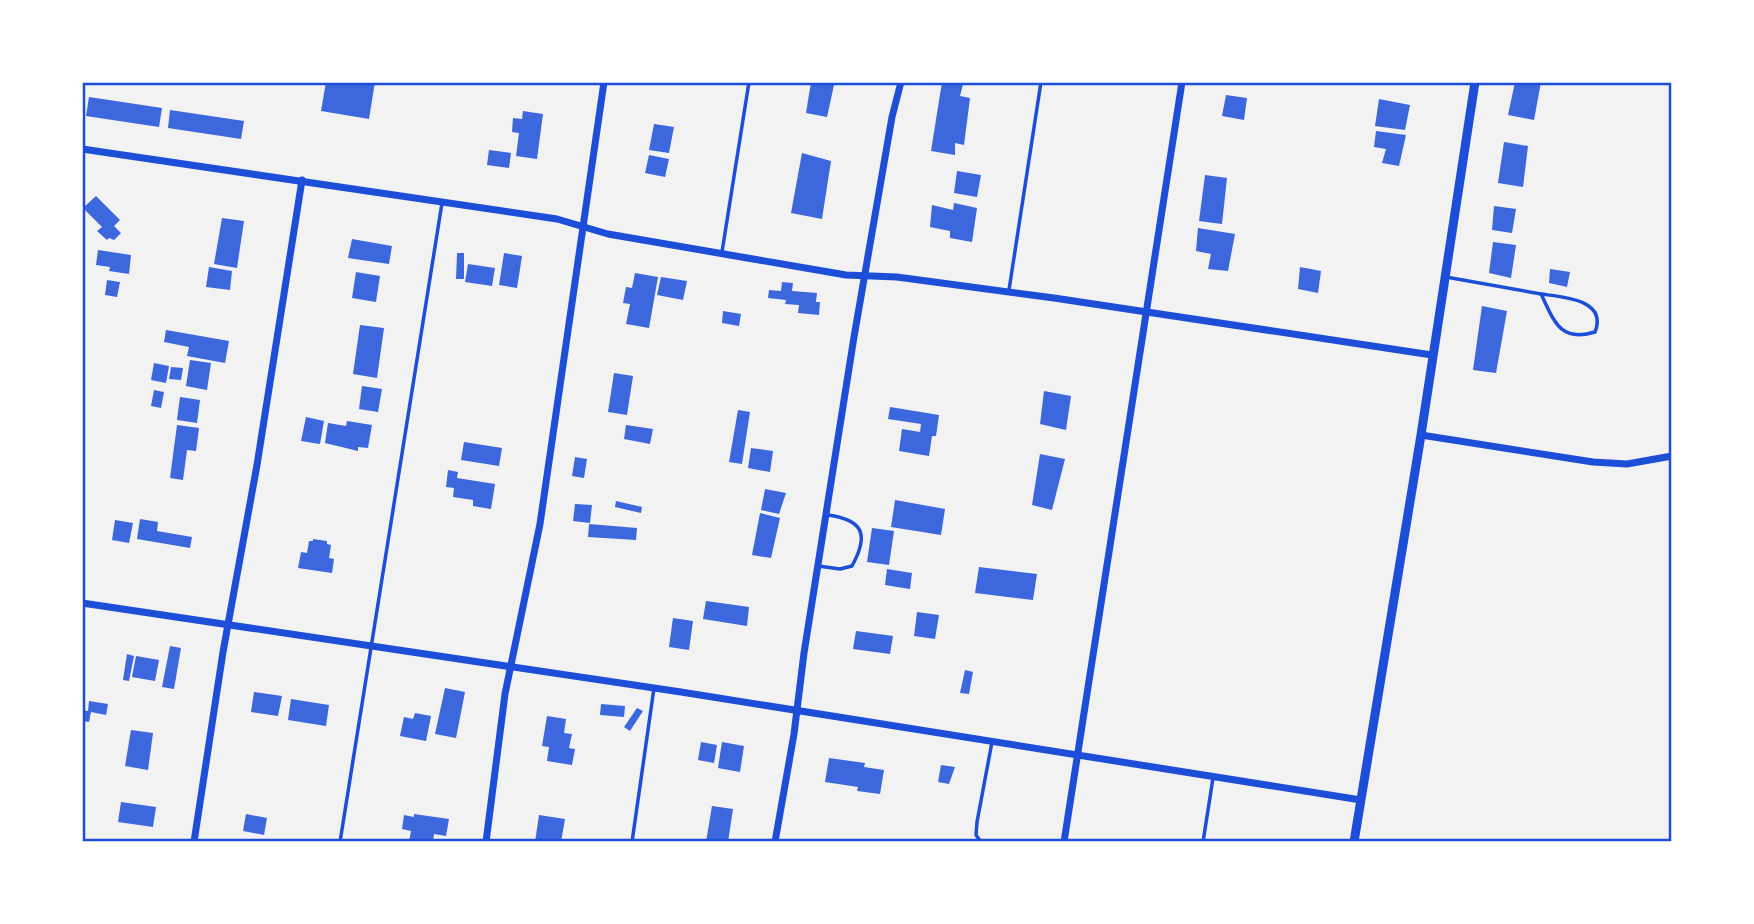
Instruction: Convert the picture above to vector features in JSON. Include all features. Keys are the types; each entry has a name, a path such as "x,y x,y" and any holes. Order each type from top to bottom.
{"street":[{"path":"486,842 511,667 540,524 604,82"},
{"path":"775,842 864,276 892,117 901,82"},
{"path":"1063,842 1182,82"},
{"path":"1354,842 1421,435 1475,82"},
{"path":"82,149 557,219 608,234 846,275 897,277 1009,292 1433,355"},
{"path":"194,842 302,180"},
{"path":"1421,435 1593,462 1627,464 1672,456"},
{"path":"82,603 993,740 1361,800"}],"lane":[{"path":"722,254 750,82"},
{"path":"1009,292 1041,82"},
{"path":"340,842 442,201"},
{"path":"1445,277 1541,293 1586,303 1596,313 1598,325 1595,332 1586,335 1566,334 1560,330 1541,293"},
{"path":"818,566 840,569 852,566 860,551 862,539 857,525 846,517 826,514"},
{"path":"632,842 654,688"},
{"path":"981,842 976,835 977,822 993,740"},
{"path":"1203,842 1214,775"}],"building":[{"path":"326,82 375,82 369,119 321,111"},
{"path":"811,82 834,85 827,117 806,113"},
{"path":"942,82 963,84 960,96 970,98 964,145 955,143 955,155 931,151"},
{"path":"1515,82 1541,82 1534,120 1508,115"},
{"path":"1226,95 1247,98 1244,120 1222,116"},
{"path":"89,97 162,108 159,127 86,116"},
{"path":"1379,99 1410,105 1405,130 1375,126"},
{"path":"170,110 244,121 241,139 168,128"},
{"path":"523,111 543,114 537,159 516,156 519,133 512,132 513,118 522,119"},
{"path":"654,124 674,127 669,153 649,150"},
{"path":"1376,131 1406,135 1399,166 1382,163 1386,149 1374,147"},
{"path":"1504,142 1528,146 1523,187 1498,183"},
{"path":"489,150 511,153 509,168 487,165"},
{"path":"802,153 831,161 822,219 791,213"},
{"path":"649,155 669,159 665,177 645,173"},
{"path":"957,171 981,175 977,197 954,193"},
{"path":"1205,175 1227,178 1222,224 1199,221"},
{"path":"96,196 120,220 114,226 121,233 114,240 107,240 97,231 102,227 83,208"},
{"path":"954,203 977,208 972,242 950,238 950,231 930,227 932,205 953,210"},
{"path":"1494,206 1516,209 1512,233 1492,230"},
{"path":"222,218 244,221 237,268 214,264"},
{"path":"1198,228 1235,234 1228,271 1208,269 1211,254 1196,251"},
{"path":"352,239 392,246 389,264 348,258"},
{"path":"1493,242 1516,245 1511,278 1489,273"},
{"path":"98,250 131,255 129,274 109,271 110,267 96,265"},
{"path":"457,253 464,253 464,279 456,279"},
{"path":"504,253 522,256 517,288 499,285"},
{"path":"468,264 495,268 492,286 465,282"},
{"path":"209,267 232,271 230,290 206,287"},
{"path":"1300,267 1321,271 1318,293 1298,289"},
{"path":"1550,269 1570,272 1567,287 1549,283"},
{"path":"356,272 380,276 376,302 352,298"},
{"path":"635,273 658,277 649,328 626,324 630,304 623,303 626,287 632,288"},
{"path":"661,277 687,281 683,300 657,295"},
{"path":"107,280 120,282 117,297 105,295"},
{"path":"782,282 793,283 792,291 817,293 816,302 820,302 819,315 798,313 799,305 785,304 786,300 768,298 769,290 781,291"},
{"path":"1482,306 1507,311 1496,373 1473,370"},
{"path":"723,311 741,314 739,326 722,323"},
{"path":"360,325 384,328 377,378 353,374"},
{"path":"166,330 229,341 225,363 187,356 189,347 164,342"},
{"path":"190,360 211,363 207,390 186,386"},
{"path":"154,363 169,366 166,383 151,380"},
{"path":"171,367 183,368 181,380 169,379"},
{"path":"614,373 633,376 627,415 608,412"},
{"path":"362,386 382,389 378,412 359,409"},
{"path":"154,390 164,392 161,408 151,406"},
{"path":"1044,391 1071,396 1066,430 1040,424"},
{"path":"180,397 200,400 197,423 177,420"},
{"path":"890,407 939,415 929,456 899,451 902,429 920,432 921,424 888,419"},
{"path":"738,410 750,412 742,464 729,462"},
{"path":"306,417 324,421 320,444 301,441"},
{"path":"347,421 372,425 368,448 358,447 358,451 325,443 328,423 346,426"},
{"path":"177,425 199,428 196,451 187,450 183,480 170,478"},
{"path":"626,425 653,429 650,444 624,439"},
{"path":"464,442 502,448 499,466 461,460"},
{"path":"751,448 773,451 770,472 748,468"},
{"path":"1040,454 1065,459 1052,510 1032,505"},
{"path":"575,457 587,459 584,478 572,476"},
{"path":"448,470 458,472 457,478 495,484 491,509 473,506 473,500 453,497 454,488 446,487"},
{"path":"765,489 786,493 779,514 761,510"},
{"path":"895,500 945,509 941,535 891,527"},
{"path":"616,501 642,507 641,513 615,507"},
{"path":"575,504 592,505 590,523 573,521"},
{"path":"760,513 780,518 771,558 752,555"},
{"path":"140,519 158,522 157,531 192,537 190,548 137,539"},
{"path":"115,520 133,523 129,543 112,540"},
{"path":"589,524 637,528 636,540 588,537"},
{"path":"872,528 894,531 889,565 867,562"},
{"path":"309,541 327,541 327,544 331,545 329,558 334,559 332,573 298,568 301,552 307,553"},
{"path":"979,567 1037,574 1033,600 975,593"},
{"path":"887,569 912,573 910,589 885,585"},
{"path":"706,601 749,607 747,626 703,619"},
{"path":"917,612 939,615 935,639 914,636"},
{"path":"673,618 693,621 689,650 669,647"},
{"path":"856,631 893,636 890,654 853,649"},
{"path":"170,646 181,648 174,689 162,687"},
{"path":"127,654 134,656 129,681 123,680"},
{"path":"136,656 159,660 155,681 132,677"},
{"path":"965,670 973,672 969,694 960,693"},
{"path":"445,688 465,692 456,738 435,734"},
{"path":"254,692 282,696 278,716 251,712"},
{"path":"291,699 329,705 326,726 288,720"},
{"path":"89,701 108,704 106,715 91,712 89,722 82,721 82,710 88,711"},
{"path":"601,704 625,706 624,717 600,715"},
{"path":"637,708 643,711 630,731 624,727"},
{"path":"415,713 431,716 426,741 400,736 404,717 413,719"},
{"path":"547,716 566,719 564,733 572,734 569,748 575,749 572,765 547,761 549,747 542,746"},
{"path":"131,730 153,733 148,770 125,766"},
{"path":"701,742 717,745 714,763 698,760"},
{"path":"722,742 744,746 740,772 718,768"},
{"path":"829,758 865,763 864,767 884,770 880,794 857,791 858,787 825,782"},
{"path":"941,765 955,767 949,784 938,782"},
{"path":"121,802 156,807 153,827 118,822"},
{"path":"712,806 733,809 728,842 706,842"},
{"path":"246,814 267,818 264,835 243,831"},
{"path":"414,814 449,819 446,836 434,834 433,842 409,842 411,831 402,829 404,815 414,817"},
{"path":"539,815 565,819 561,842 535,842"}]}
